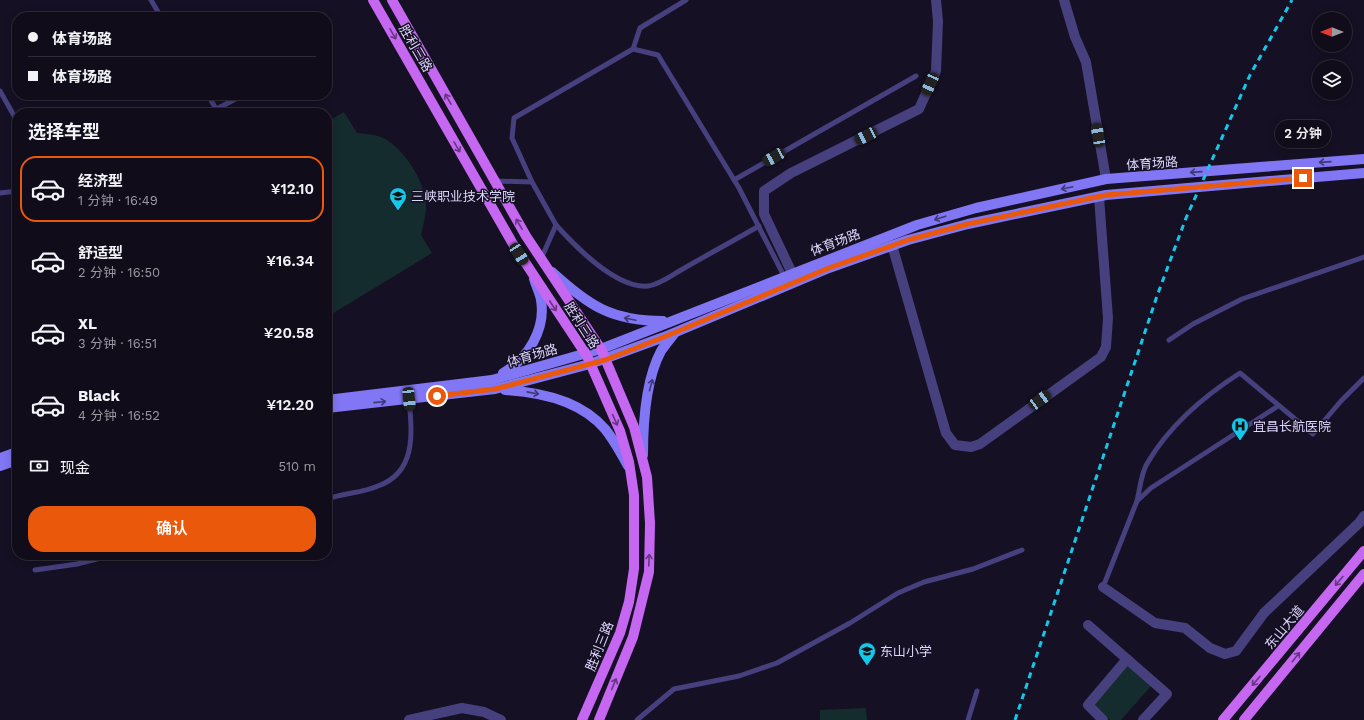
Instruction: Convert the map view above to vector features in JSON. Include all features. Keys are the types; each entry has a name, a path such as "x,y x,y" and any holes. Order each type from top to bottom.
{"main road":[{"name":"胜利三路","path":"373,0 513,244 584,353 620,431 630,470 634,496 634,562 628,602 620,633 582,720"},
{"name":"胜利三路","path":"392,0 526,236 601,348 634,427 646,477 650,522 649,572 633,637 599,720"},
{"name":"体育场路","path":"332,400 493,385 601,348 788,274 946,216 1106,179 1364,159"},
{"name":"体育场路","path":"332,407 409,399 493,385 605,360 675,333 829,268 892,245 968,224 1098,197 1364,173"},
{"path":"544,262 575,293 590,304 614,315 642,321 669,321"},
{"path":"493,385 530,350 536,336 541,318 541,300 532,273"},
{"path":"643,465 643,430 647,400 661,352 675,333"},
{"path":"493,385 548,396 569,403 589,414 604,429 630,470"},
{"path":"1,461 12,455"},
{"path":"1,461 12,460"},
{"name":"东山大道","path":"1223,720 1364,551"},
{"path":"1244,720 1364,574"}],"street":[{"path":"788,274 764,214 764,191 790,174 919,109 936,71 938,21 936,0"},
{"path":"1064,0 1075,36 1086,62 1106,179"},
{"path":"892,245 946,433 955,445 971,447 980,444 1101,357 1106,347 1108,318 1098,197"},
{"path":"1103,587 1156,623 1185,628 1210,648 1224,654 1236,651 1264,613 1362,522"},
{"path":"1088,625 1167,694 1144,720"},
{"path":"1103,720 1088,706 1127,660"},
{"path":"409,720 462,708 484,712 501,720"}],"lane":[{"path":"151,0 159,12"},
{"path":"686,0 640,28 633,49 514,118 512,138 532,182 556,225 578,250 599,266 626,282 648,286 668,277 759,226"},
{"path":"633,49 658,55 734,180 759,226 788,274"},
{"path":"734,180 916,76"},
{"path":"0,91 12,112"},
{"path":"218,108 233,100"},
{"path":"495,181 532,182"},
{"path":"0,193 12,192"},
{"path":"544,262 556,225"},
{"path":"1169,340 1193,324 1242,299 1364,257"},
{"path":"1103,587 1137,500 1147,463 1186,413 1216,388 1240,373 1313,434 1341,401 1364,378"},
{"path":"332,498 378,486 391,480 401,470 412,444 409,399"},
{"path":"1137,500 1151,488 1278,406"},
{"path":"637,720 674,689 739,676 777,662 850,623 898,592 924,582 974,568 1022,550"},
{"path":"36,570 93,560"},
{"path":"968,720 977,691"}],"green space":[{"path":"344,112 357,133 376,135 387,140 405,156 423,189 426,200 426,210 421,235 432,253 332,314 332,119"},
{"path":"1127,665 1151,686 1121,720 1110,720 1092,705"},
{"path":"866,708 867,720 820,720 820,710"}],"railway":[{"path":"1015,720 1157,296 1186,218 1250,75 1292,0"}],"place":[{"name":"三峡职业技术学院","path":"398,211"},
{"name":"宜昌长航医院","path":"1240,441"},
{"name":"东山小学","path":"867,666"}],"route":[{"path":"437,396 495,389 605,360 829,268 908,240 968,224 1106,195 1303,178"}]}
